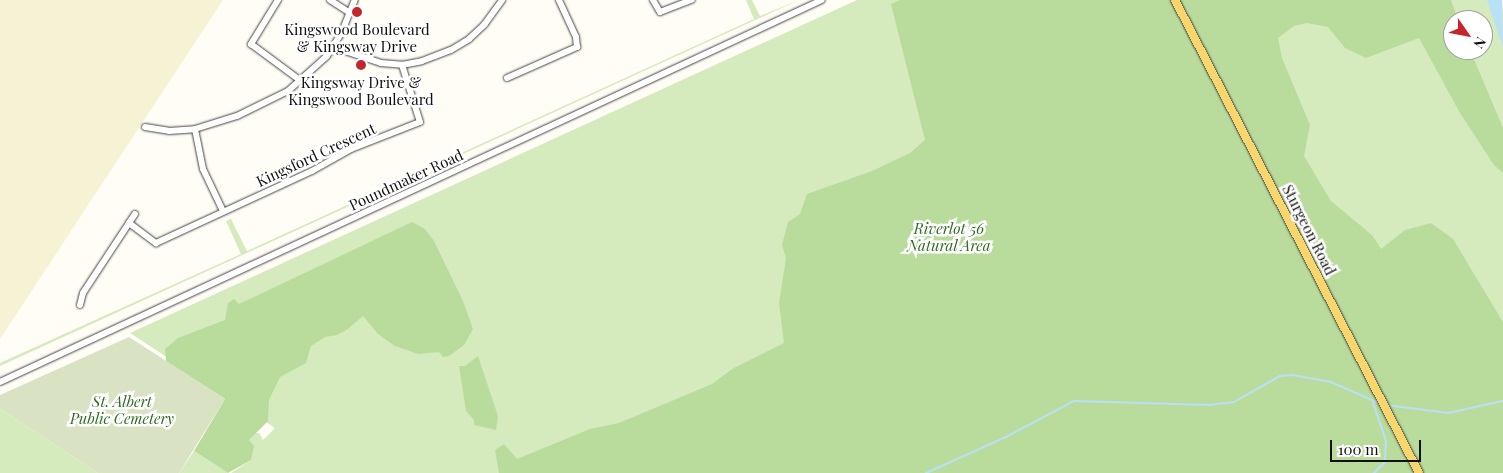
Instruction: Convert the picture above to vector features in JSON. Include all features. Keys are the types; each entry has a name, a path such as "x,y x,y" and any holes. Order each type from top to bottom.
{"main road":[{"name":"Sturgeon Road","path":"1175,0 1419,473"}],"street":[{"path":"278,0 251,44 301,81"},
{"path":"330,0 350,13"},
{"path":"145,127 169,131 195,129 237,116 271,100 301,81 333,47 355,0"},
{"path":"333,47 370,61 402,65 432,58 460,45 484,25 502,0"},
{"path":"507,78 577,47 576,37 558,0"},
{"path":"653,0 660,12 692,0"},
{"name":"Poundmaker Road","path":"0,382 822,0"},
{"name":"Kingsford Crescent","path":"129,223 156,242 312,171 359,146 420,122 402,65"},
{"path":"195,129 203,169 223,212"},
{"path":"80,305 83,293 135,214"}],"shaded area":[{"path":"0,0 223,0 0,339"}],"green space":[{"path":"746,0 752,0 760,16 799,0 0,366 0,363 241,254 226,221 231,219 247,251 754,19"},
{"name":"Riverlot 56 Natural Area","path":"857,0 1159,0 1403,473 231,473 251,460 248,440 254,433 259,433 263,440 275,428 130,333"},
{"path":"900,0 1451,0 1454,10 1443,10 1443,60 1474,60 1503,128 1503,173 1494,165 1460,113 1419,38 1366,58 1345,48 1328,27 1307,23 1294,26 1278,38 1282,58 1310,125 1304,156 1331,201 1372,235 1381,249 1405,230 1431,223 1453,239 1503,322 1503,473 499,473 495,450 504,444 517,459 590,429 619,423 712,384 732,369 784,343 779,303 786,258 782,245 788,222 800,214 807,194 872,171 910,153 925,140 891,4"},
{"path":"1189,0 1499,0 1502,13 1503,0 1503,473"},
{"path":"412,222 425,229 434,241 463,301 473,329 464,345 449,356 443,357 439,352 418,354 395,346 378,334 363,316 348,329 337,335 325,337 311,346 306,363 280,377 269,400 268,421 249,440 254,446 251,460 228,473 194,451 225,399 166,361 165,349 178,338 225,320 228,303 234,299 239,304"},
{"name":"St. Albert Public Cemetery","path":"129,337 225,399 179,473 98,473 0,409 0,395"},
{"path":"478,356 498,416 496,430 474,425 474,420 466,411 459,366 465,366"},
{"path":"0,409 98,473 0,473"},
{"path":"194,451 228,473 179,473"}],"water":[{"path":"1487,0 1502,0 1503,47 1493,18 1493,10 1490,10"}],"waterway":[{"path":"926,473 1006,437 1074,401 1209,405 1234,402 1280,376 1292,375 1331,382 1381,404"},
{"path":"1386,405 1448,413 1503,401"},
{"path":"1373,403 1386,440 1385,462 1374,473"}],"place":[{"name":"Kingswood Boulevard & Kingsway Drive","path":"357,12"},
{"name":"Kingsway Drive & Kingswood Boulevard","path":"361,65"}]}
